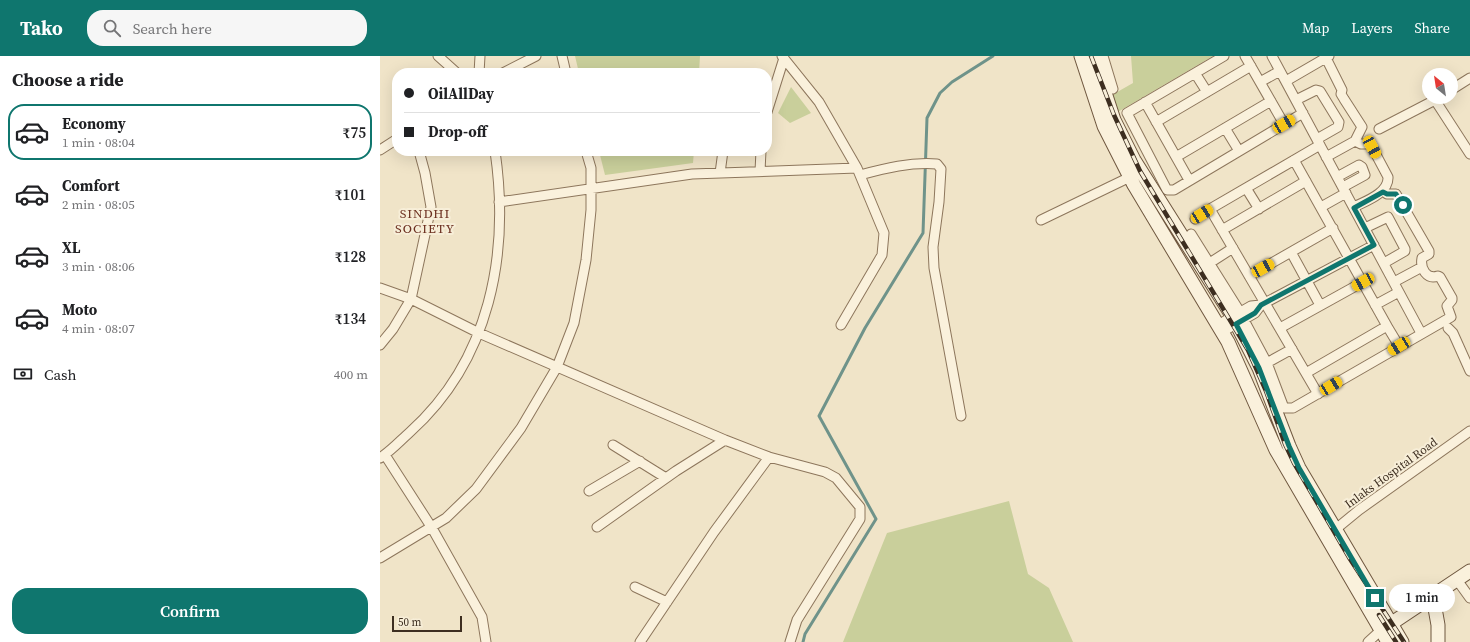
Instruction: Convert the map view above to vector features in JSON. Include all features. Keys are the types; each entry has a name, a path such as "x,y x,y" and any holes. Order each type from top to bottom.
{"main road":[{"path":"1082,56 1099,80"},
{"path":"1093,56 1104,109 1130,177 1166,241 1220,328 1245,376 1266,430 1283,449 1385,628 1388,642"},
{"path":"1104,109 1114,120 1134,160 1162,205 1186,233 1238,318 1263,366 1283,449"},
{"path":"1150,212 1162,205"},
{"path":"1166,241 1186,233"},
{"path":"1385,628 1470,571"},
{"path":"1433,597 1438,625 1438,642"},
{"path":"1385,628 1402,642"}],"street":[{"path":"438,56 451,68"},
{"path":"479,68 480,56"},
{"path":"513,68 536,56"},
{"path":"562,56 565,68"},
{"path":"1099,80 1103,56"},
{"path":"1224,56 1128,111 1126,116 1167,190 1174,190 1303,113"},
{"path":"1245,56 1284,124"},
{"path":"1272,56 1421,333"},
{"path":"772,95 783,57"},
{"path":"783,57 819,102 859,171 884,233 882,255 841,324"},
{"path":"1286,81 1324,57 1342,90 1341,94 1362,127 1355,141 1326,156"},
{"path":"1156,122 1251,66"},
{"path":"1260,82 1280,70"},
{"path":"1195,72 1206,92"},
{"path":"1099,80 1120,78"},
{"path":"1458,86 1470,78"},
{"path":"1099,80 1113,89"},
{"path":"1194,218 1294,160 1339,125 1320,91 1318,90 1296,100"},
{"path":"1330,108 1344,99"},
{"path":"1176,157 1271,101"},
{"path":"1145,102 1190,180"},
{"path":"1379,129 1426,104"},
{"path":"1441,104 1470,154"},
{"path":"1225,128 1239,151"},
{"path":"1354,208 1383,192 1388,181 1388,177 1369,144 1361,144 1355,141"},
{"path":"380,150 392,142"},
{"path":"1134,160 1146,153"},
{"path":"380,345 393,329 411,299 430,207 426,173 421,156"},
{"path":"486,642 482,617 432,528 382,456 418,425 444,397 480,333 490,299 496,259 499,202 495,156"},
{"path":"380,558 432,528 446,518 476,489 521,428 557,367 574,323 586,260 591,210 591,168 587,156"},
{"path":"720,173 722,156"},
{"path":"760,171 761,156"},
{"path":"1294,160 1399,346"},
{"path":"499,202 692,174 760,171 859,171 919,163 937,164 941,172 933,247 934,268 961,416"},
{"path":"1320,207 1365,175 1362,167 1359,165 1337,177"},
{"path":"1041,220 1130,177"},
{"path":"1222,230 1306,181"},
{"path":"1246,188 1259,209"},
{"path":"1292,349 1263,366 1284,408 1293,408 1451,317 1447,306 1452,300 1440,277 1429,277 1422,267 1422,258 1429,254 1429,251 1396,194 1387,194 1383,192"},
{"path":"1210,209 1249,276 1263,304 1280,328 1318,394"},
{"path":"1365,228 1388,217 1405,251 1384,263"},
{"path":"1249,276 1333,228"},
{"path":"1220,328 1238,318 1255,313 1263,304 1374,245"},
{"path":"1206,266 1233,248"},
{"path":"1291,252 1320,305"},
{"path":"1394,282 1422,267"},
{"path":"1280,328 1363,282"},
{"path":"380,288 411,299 480,333 724,440 769,457 831,475 836,478 860,507 862,513 860,519 797,620 790,642"},
{"path":"1376,305 1399,292"},
{"path":"1306,373 1387,326"},
{"path":"1448,328 1453,333 1470,371"},
{"name":"Inlaks Hospital Road","path":"1331,533 1359,510 1470,431"},
{"path":"597,527 666,478 724,440"},
{"path":"613,445 666,478"},
{"path":"640,642 714,532 769,457"},
{"path":"589,491 640,461"},
{"path":"1457,580 1470,598"},
{"path":"635,587 667,602"},
{"path":"1368,642 1385,628"}],"green space":[{"path":"575,56 700,56 699,68 578,68"},
{"path":"1131,56 1213,56 1116,113 1112,95 1133,83"},
{"path":"791,87 811,113 790,123 778,113"},
{"path":"600,156 694,156 693,163 605,175"},
{"path":"1009,501 1028,574 1049,588 1073,642 843,642 887,533"}],"waterway":[{"path":"803,642 805,634 876,519 819,416 865,328 923,233 927,118 940,93 952,82 993,56"}],"railway":[{"path":"1091,56 1114,115 1140,171 1248,350 1266,391 1285,444 1294,463 1350,559 1404,642"},
{"path":"1379,615 1396,642"}],"district":[{"name":"SINDHI SOCIETY","path":"425,220"}],"route":[{"path":"1375,598 1337,530 1299,468 1259,368 1236,324 1255,313 1261,305 1374,245 1354,208 1383,192 1387,194 1396,194 1403,205"}]}
